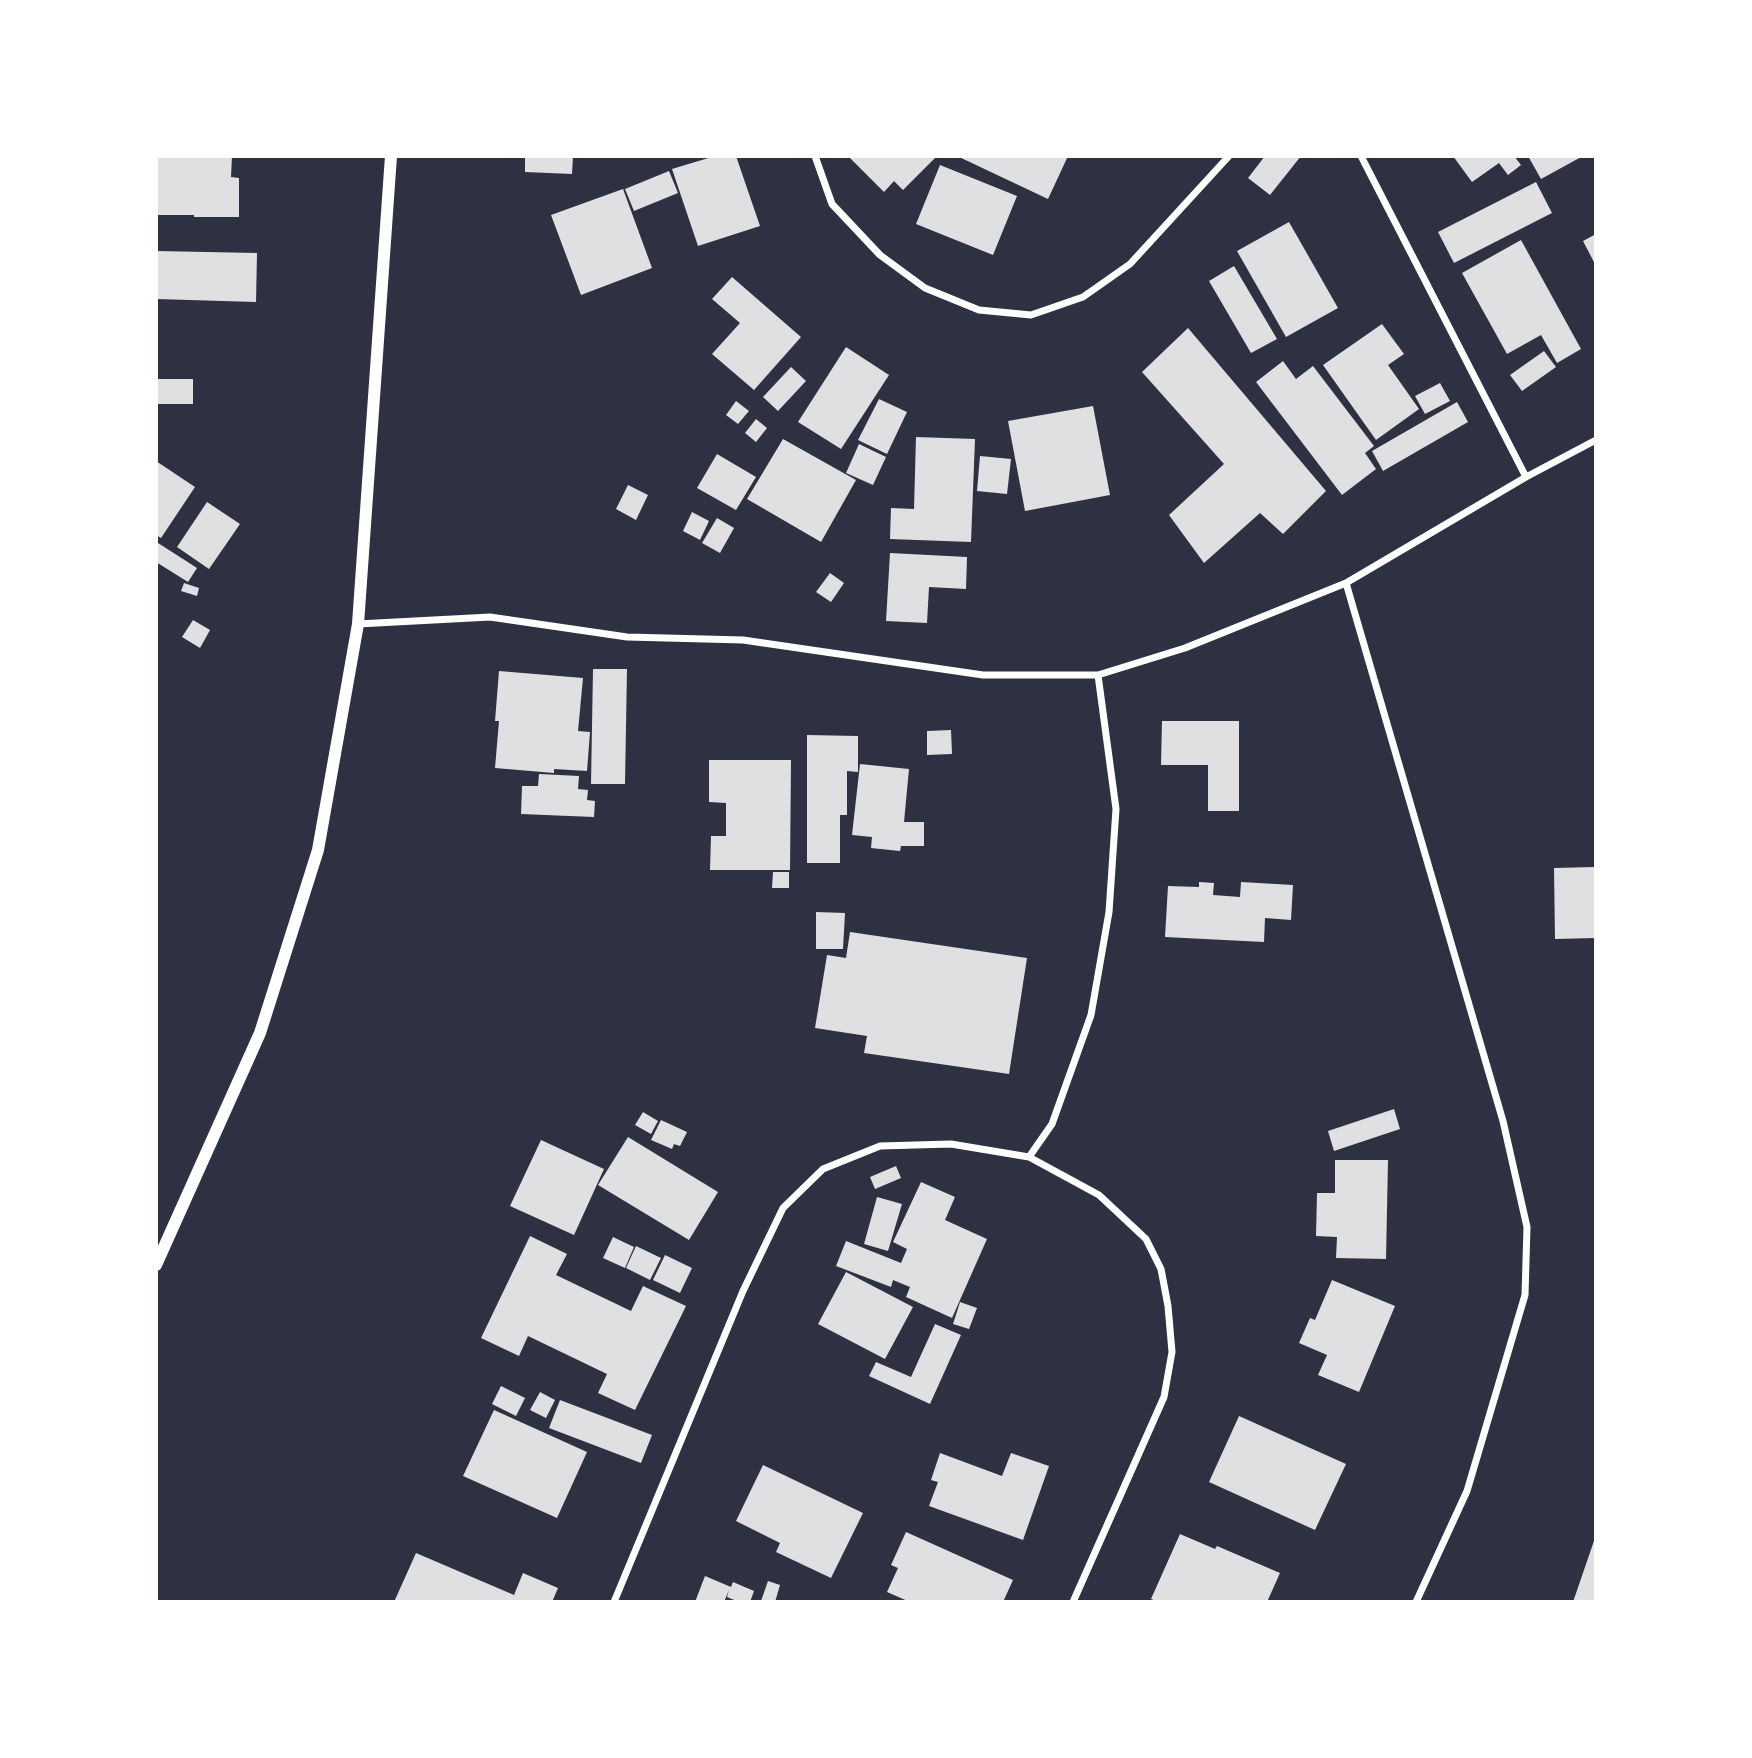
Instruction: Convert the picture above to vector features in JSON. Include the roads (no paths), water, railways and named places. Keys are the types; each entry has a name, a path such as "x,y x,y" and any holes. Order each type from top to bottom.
{"street":[{"path":"156,1265 260,1033 318,850 358,624 391,156"},
{"path":"815,156 832,204 880,255 926,288 979,310 1031,315 1083,297 1130,264 1229,156"},
{"path":"1362,156 1526,477"},
{"path":"358,624 490,617 626,637 743,640 983,675 1098,675 1185,648 1346,583 1526,477 1596,440"},
{"path":"1346,583 1503,1121 1527,1227 1525,1295 1466,1491 1416,1602"},
{"path":"1030,1157 1052,1124 1091,1015 1109,912 1116,809 1098,675"},
{"path":"614,1602 743,1291 783,1208 824,1169 880,1146 951,1144 1030,1157 1098,1195 1146,1239 1161,1269 1172,1352 1164,1397 1073,1602"}]}
